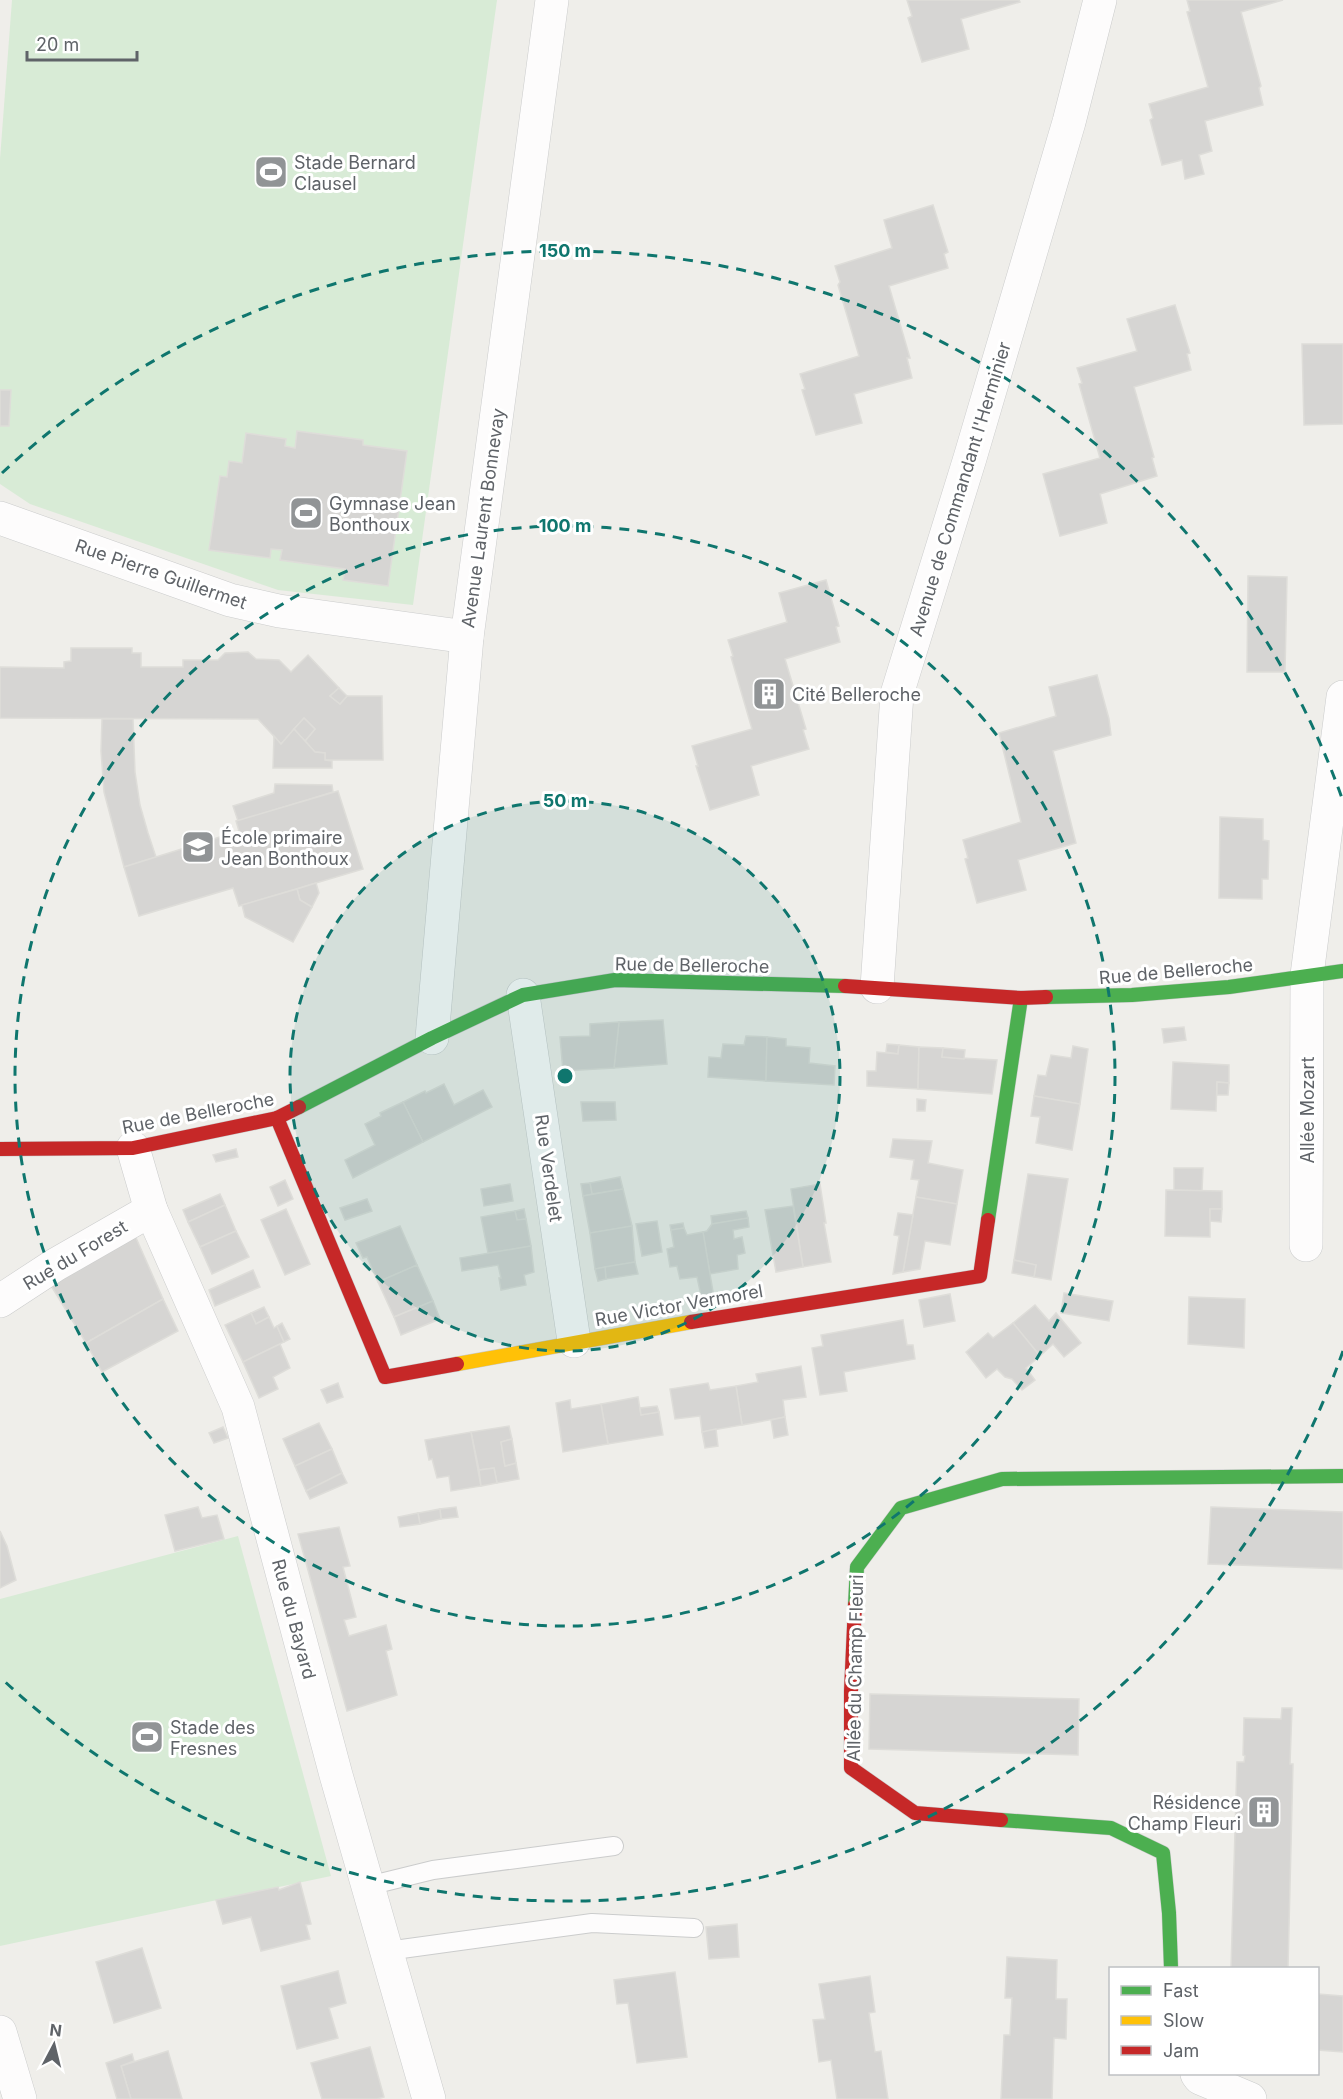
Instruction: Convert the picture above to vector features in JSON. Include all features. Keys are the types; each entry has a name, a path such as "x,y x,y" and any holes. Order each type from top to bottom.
{"street":[{"name":"Avenue Laurent Bonnevay","path":"432,1038 467,637 552,0"},
{"name":"Avenue de Commandant l'Herminier","path":"876,987 897,694 970,458 1069,122 1100,0"},
{"name":"Rue Pierre Guillermet","path":"0,518 230,600 279,611 467,637"},
{"name":"Allée Mozart","path":"1306,1245 1307,975 1343,697"},
{"name":"Rue de Belleroche","path":"0,1149 133,1148 277,1118 432,1038 523,995 615,980 876,987 1021,998 1131,995 1229,987 1343,971"},
{"name":"Rue Verdelet","path":"523,995 574,1341"},
{"name":"Rue Victor Vermorel","path":"277,1118 385,1377 574,1341 980,1276 1021,998"},
{"name":"Rue du Bayard","path":"133,1148 151,1210 238,1407 333,1764 429,2099"},
{"name":"Rue du Forest","path":"0,1301 55,1265 151,1210"},
{"name":"Allée du Champ Fleuri","path":"1171,1967 1170,1913 1163,1853 1111,1828 915,1813 851,1768 851,1690 857,1567 901,1508 1002,1479 1343,1476"},
{"path":"0,2032 20,2099"},
{"path":"1198,2075 1200,2078 1250,2099"}],"lane":[{"path":"368,1886 433,1870 614,1846"},
{"path":"387,1951 592,1923 694,1928"}],"green space":[{"path":"12,0 497,0 413,605 278,590 30,504 0,484 0,159"},
{"name":"Stade des Fresnes","path":"238,1536 331,1876 0,1946 0,1599"}],"building":[{"path":"907,0 1019,0 1020,2 961,19 969,49 922,62 908,18 912,16"},
{"path":"1187,0 1283,0 1241,12 1261,86 1259,88 1263,105 1205,121 1212,151 1199,155 1204,174 1185,179 1182,160 1162,165 1150,120 1153,118 1149,104 1208,87 1187,12 1190,11"},
{"path":"933,205 948,252 944,254 948,268 889,286 910,358 907,358 912,378 854,394 862,423 816,435 802,390 805,389 800,374 859,356 838,285 840,282 835,266 892,248 884,220"},
{"path":"1175,305 1190,353 1187,354 1191,370 1134,387 1154,457 1152,458 1157,476 1100,494 1107,523 1060,536 1043,474 1100,458 1079,384 1082,383 1077,368 1137,351 1127,319"},
{"path":"1302,344 1343,344 1343,424 1304,425"},
{"path":"0,390 11,390 9,426 0,426"},
{"name":"Gymnase Jean Bonthoux","path":"297,431 363,440 363,445 407,451 388,586 343,580 345,569 280,560 282,550 271,549 270,558 209,550 220,476 227,477 229,461 242,463 246,433 286,439 285,446 295,448"},
{"path":"1248,576 1287,577 1285,672 1247,672"},
{"name":"Cité Belleroche","path":"826,580 839,626 836,627 840,642 785,659 806,729 803,730 809,749 751,766 759,795 710,810 692,746 752,729 728,640 787,622 779,593"},
{"path":"71,648 132,648 132,653 141,653 141,667 183,667 183,660 218,660 225,653 248,652 256,659 279,660 291,672 308,655 339,688 330,696 340,704 347,696 382,696 383,760 325,760 325,753 315,752 305,741 315,729 304,718 281,744 258,719 0,718 0,667 64,668 64,662 71,661"},
{"path":"1097,675 1111,735 1053,751 1076,843 1018,860 1026,890 977,903 965,859 968,858 963,840 1021,822 999,733 1056,716 1049,687"},
{"path":"339,688 347,696 340,704 330,696"},
{"path":"304,718 315,729 305,741 294,729"},
{"path":"102,719 133,719 135,772 140,805 156,857 124,867 104,792 101,751"},
{"path":"294,729 315,752 325,753 325,760 332,761 332,768 273,768 274,736 281,744"},
{"path":"275,784 332,785 333,792 238,821 233,806 274,793"},
{"path":"338,791 363,869 239,906 233,888 139,916 124,867 239,831 236,821"},
{"path":"1220,817 1263,819 1263,840 1269,841 1268,879 1262,879 1262,899 1219,898"},
{"path":"316,883 319,893 312,907 300,900 297,889"},
{"path":"297,889 300,900 312,907 293,942 245,917 242,905"},
{"path":"663,1020 667,1064 614,1068 619,1022"},
{"path":"619,1022 614,1068 563,1071 560,1037 590,1036 590,1024"},
{"path":"1184,1027 1186,1040 1164,1043 1162,1029"},
{"path":"746,1036 767,1037 766,1081 708,1077 709,1057 721,1058 723,1044 744,1045"},
{"path":"767,1037 786,1039 786,1046 810,1048 809,1063 835,1066 834,1085 766,1081"},
{"path":"887,1044 899,1045 898,1054 886,1052"},
{"path":"899,1045 919,1047 918,1089 867,1086 867,1071 876,1071 877,1052 898,1054"},
{"path":"1073,1046 1088,1049 1080,1104 1034,1096 1038,1075 1046,1076 1051,1055 1071,1058"},
{"path":"919,1047 943,1048 942,1057 997,1060 992,1094 918,1089"},
{"path":"943,1048 965,1050 964,1059 942,1057"},
{"path":"1173,1062 1229,1065 1229,1083 1217,1082 1216,1111 1171,1109"},
{"path":"1217,1082 1229,1083 1228,1095 1217,1095"},
{"path":"444,1084 454,1105 483,1090 492,1107 423,1142 403,1102"},
{"path":"1034,1096 1080,1104 1072,1150 1036,1143 1040,1117 1031,1116"},
{"path":"917,1099 926,1100 925,1111 917,1111"},
{"path":"403,1102 423,1142 353,1178 345,1160 375,1145 365,1124 381,1116 380,1113"},
{"path":"581,1102 615,1102 616,1120 583,1121"},
{"path":"893,1139 932,1141 928,1163 963,1170 957,1204 916,1197 919,1180 911,1179 914,1160 890,1157"},
{"path":"236,1149 238,1157 216,1162 213,1155"},
{"path":"1174,1168 1203,1168 1202,1191 1174,1190"},
{"path":"1028,1174 1068,1179 1051,1280 1034,1277 1036,1265 1014,1260"},
{"path":"620,1177 623,1189 592,1194 590,1183"},
{"path":"285,1180 293,1199 278,1206 270,1187"},
{"path":"590,1183 592,1194 583,1196 581,1184"},
{"path":"510,1184 513,1201 484,1206 481,1189"},
{"path":"820,1184 831,1262 803,1267 791,1189"},
{"path":"623,1189 632,1226 590,1233 583,1196"},
{"path":"1166,1190 1222,1191 1222,1209 1210,1209 1210,1237 1165,1236"},
{"path":"220,1194 225,1205 188,1222 183,1210"},
{"path":"916,1197 957,1204 950,1245 925,1241 920,1269 903,1272"},
{"path":"367,1199 372,1211 345,1220 340,1208"},
{"path":"225,1205 236,1231 200,1247 188,1222"},
{"path":"793,1206 803,1267 776,1272 765,1210"},
{"path":"286,1209 310,1264 285,1275 261,1220"},
{"path":"524,1209 526,1219 517,1220 515,1211"},
{"path":"1210,1209 1222,1209 1221,1222 1210,1221"},
{"path":"515,1211 517,1220 526,1219 531,1246 488,1253 481,1217"},
{"path":"746,1211 748,1218 712,1224 711,1216"},
{"path":"898,1213 913,1215 903,1272 893,1274 899,1236 894,1235"},
{"path":"748,1218 749,1227 733,1230 734,1239 742,1237 745,1253 737,1255 738,1269 710,1274 703,1232 707,1231 712,1224"},
{"path":"657,1221 662,1252 642,1256 636,1224"},
{"path":"683,1223 684,1228 671,1230 670,1225"},
{"path":"400,1226 417,1265 378,1282 367,1257 363,1258 356,1243"},
{"path":"632,1226 635,1262 595,1269 590,1233"},
{"path":"684,1228 687,1235 703,1232 714,1298 702,1300 697,1277 680,1279 677,1266 670,1267 667,1249 674,1247 671,1230"},
{"path":"133,1231 163,1299 86,1343 50,1284"},
{"path":"236,1231 249,1257 212,1274 200,1247"},
{"path":"531,1246 534,1272 524,1275 526,1285 501,1290 498,1265 462,1271 460,1258"},
{"path":"1014,1260 1036,1265 1034,1277 1012,1273"},
{"path":"635,1262 638,1274 606,1279 605,1267"},
{"path":"417,1265 433,1301 394,1317 378,1282"},
{"path":"605,1267 606,1279 598,1281 595,1269"},
{"path":"253,1270 260,1287 215,1306 209,1290"},
{"path":"1064,1293 1113,1301 1109,1321 1061,1313"},
{"path":"950,1294 955,1321 924,1327 919,1300"},
{"path":"1189,1297 1245,1299 1244,1348 1188,1344"},
{"path":"163,1299 178,1331 102,1372 86,1343"},
{"path":"433,1301 440,1319 401,1335 394,1317"},
{"path":"1035,1305 1049,1321 1056,1313 1081,1343 1064,1357 1053,1344 1040,1356 1013,1323"},
{"path":"264,1307 269,1317 256,1324 251,1313"},
{"path":"251,1313 256,1324 269,1317 274,1328 277,1326 284,1342 243,1362 225,1325"},
{"path":"903,1320 907,1345 913,1345 915,1359 844,1372 847,1391 820,1395 812,1348 823,1346 821,1335"},
{"path":"282,1323 290,1339 284,1342 277,1326"},
{"path":"1013,1323 1040,1356 1026,1368 1035,1380 1022,1390 1012,1379 1005,1377 997,1369 986,1378 966,1352 988,1333 993,1338"},
{"path":"280,1344 290,1368 273,1377 278,1389 259,1398 243,1362"},
{"path":"801,1366 806,1397 783,1400 785,1417 742,1425 736,1386 758,1382 756,1374"},
{"path":"338,1383 343,1397 327,1403 321,1390"},
{"path":"708,1383 710,1390 736,1386 742,1425 702,1432 700,1416 675,1419 670,1389"},
{"path":"638,1397 641,1415 659,1412 663,1435 608,1444 601,1404"},
{"path":"570,1400 571,1409 601,1404 608,1444 563,1452 556,1403"},
{"path":"657,1406 659,1412 641,1415 640,1408"},
{"path":"785,1417 788,1435 774,1438 771,1420"},
{"path":"319,1423 332,1449 295,1466 283,1439"},
{"path":"509,1426 512,1439 501,1442 505,1466 516,1463 519,1479 497,1483 494,1468 479,1470 471,1432"},
{"path":"223,1427 228,1438 214,1443 209,1433"},
{"path":"716,1429 718,1446 705,1448 702,1432"},
{"path":"471,1432 481,1486 451,1491 449,1476 437,1478 432,1459 429,1460 425,1440"},
{"path":"512,1439 516,1463 505,1466 501,1442"},
{"path":"332,1449 342,1473 306,1491 295,1466"},
{"path":"494,1468 497,1483 481,1486 479,1470"},
{"path":"342,1473 347,1483 310,1499 306,1491"},
{"path":"198,1507 202,1518 217,1515 224,1539 175,1551 165,1515"},
{"path":"456,1507 458,1517 441,1519 440,1509"},
{"path":"1211,1507 1343,1512 1343,1569 1208,1564"},
{"path":"440,1509 441,1519 420,1524 418,1513"},
{"path":"418,1513 420,1524 400,1527 398,1517"},
{"path":"339,1527 350,1566 343,1567 356,1617 344,1620 349,1636 386,1625 392,1649 386,1651 397,1695 347,1711 298,1534"},
{"path":"0,1531 7,1546 16,1580 0,1588"},
{"path":"870,1694 1079,1699 1078,1755 869,1749"},
{"name":"Résidence Champ Fleuri","path":"1282,1708 1292,1708 1290,1764 1293,1764 1288,1967 1231,1967 1237,1762 1244,1762 1245,1756 1243,1755 1244,1718 1281,1719"},
{"path":"300,1882 311,1924 306,1925 310,1939 261,1951 251,1917 223,1924 216,1900 278,1887 279,1890"},
{"path":"737,1924 739,1957 709,1959 706,1927"},
{"path":"142,1948 161,2008 114,2023 96,1962"},
{"path":"1007,1957 1057,1960 1056,1999 1067,1999 1066,2039 1054,2038 1052,2099 1001,2099 1004,2035 1010,2035 1012,1998 1005,1998"},
{"path":"338,1971 346,2003 329,2008 338,2038 297,2049 281,1986"},
{"path":"675,1972 687,2057 637,2063 628,2003 617,2004 614,1980"},
{"path":"870,1976 875,2012 869,2013 875,2052 881,2051 888,2099 837,2099 831,2060 819,2062 813,2020 825,2019 819,1984"},
{"path":"1319,1994 1343,1996 1343,2052 1319,2050"},
{"path":"370,2047 384,2097 322,2099 311,2063"},
{"path":"168,2051 182,2099 131,2099 121,2066"},
{"path":"132,2054 134,2061 121,2066 131,2099 117,2099 106,2063"}],"traffic: fast":[{"path":"1046,997 1132,995 1229,987 1343,971"},
{"path":"299,1107 432,1038 523,995 615,980 845,986"},
{"path":"988,1220 1021,998"},
{"path":"855,1605 857,1567 901,1508 1002,1479 1343,1476"},
{"path":"1001,1820 1111,1828 1163,1853 1169,1913 1171,1967"}],"traffic: slow":[{"path":"457,1364 691,1322"}],"traffic: jam":[{"path":"845,986 1021,998 1046,997"},
{"path":"0,1149 133,1148 277,1118 299,1107"},
{"path":"277,1118 385,1377 457,1364"},
{"path":"691,1322 980,1276 988,1220"},
{"path":"855,1605 851,1691 851,1768 915,1813 1001,1820"}],"place":[{"name":"Stade Bernard Clausel","path":"271,172"},
{"name":"Gymnase Jean Bonthoux","path":"306,513"},
{"name":"Cité Belleroche","path":"769,694"},
{"name":"École primaire Jean Bonthoux","path":"198,847"},
{"name":"Stade des Fresnes","path":"147,1737"},
{"name":"Résidence Champ Fleuri","path":"1264,1812"}]}
